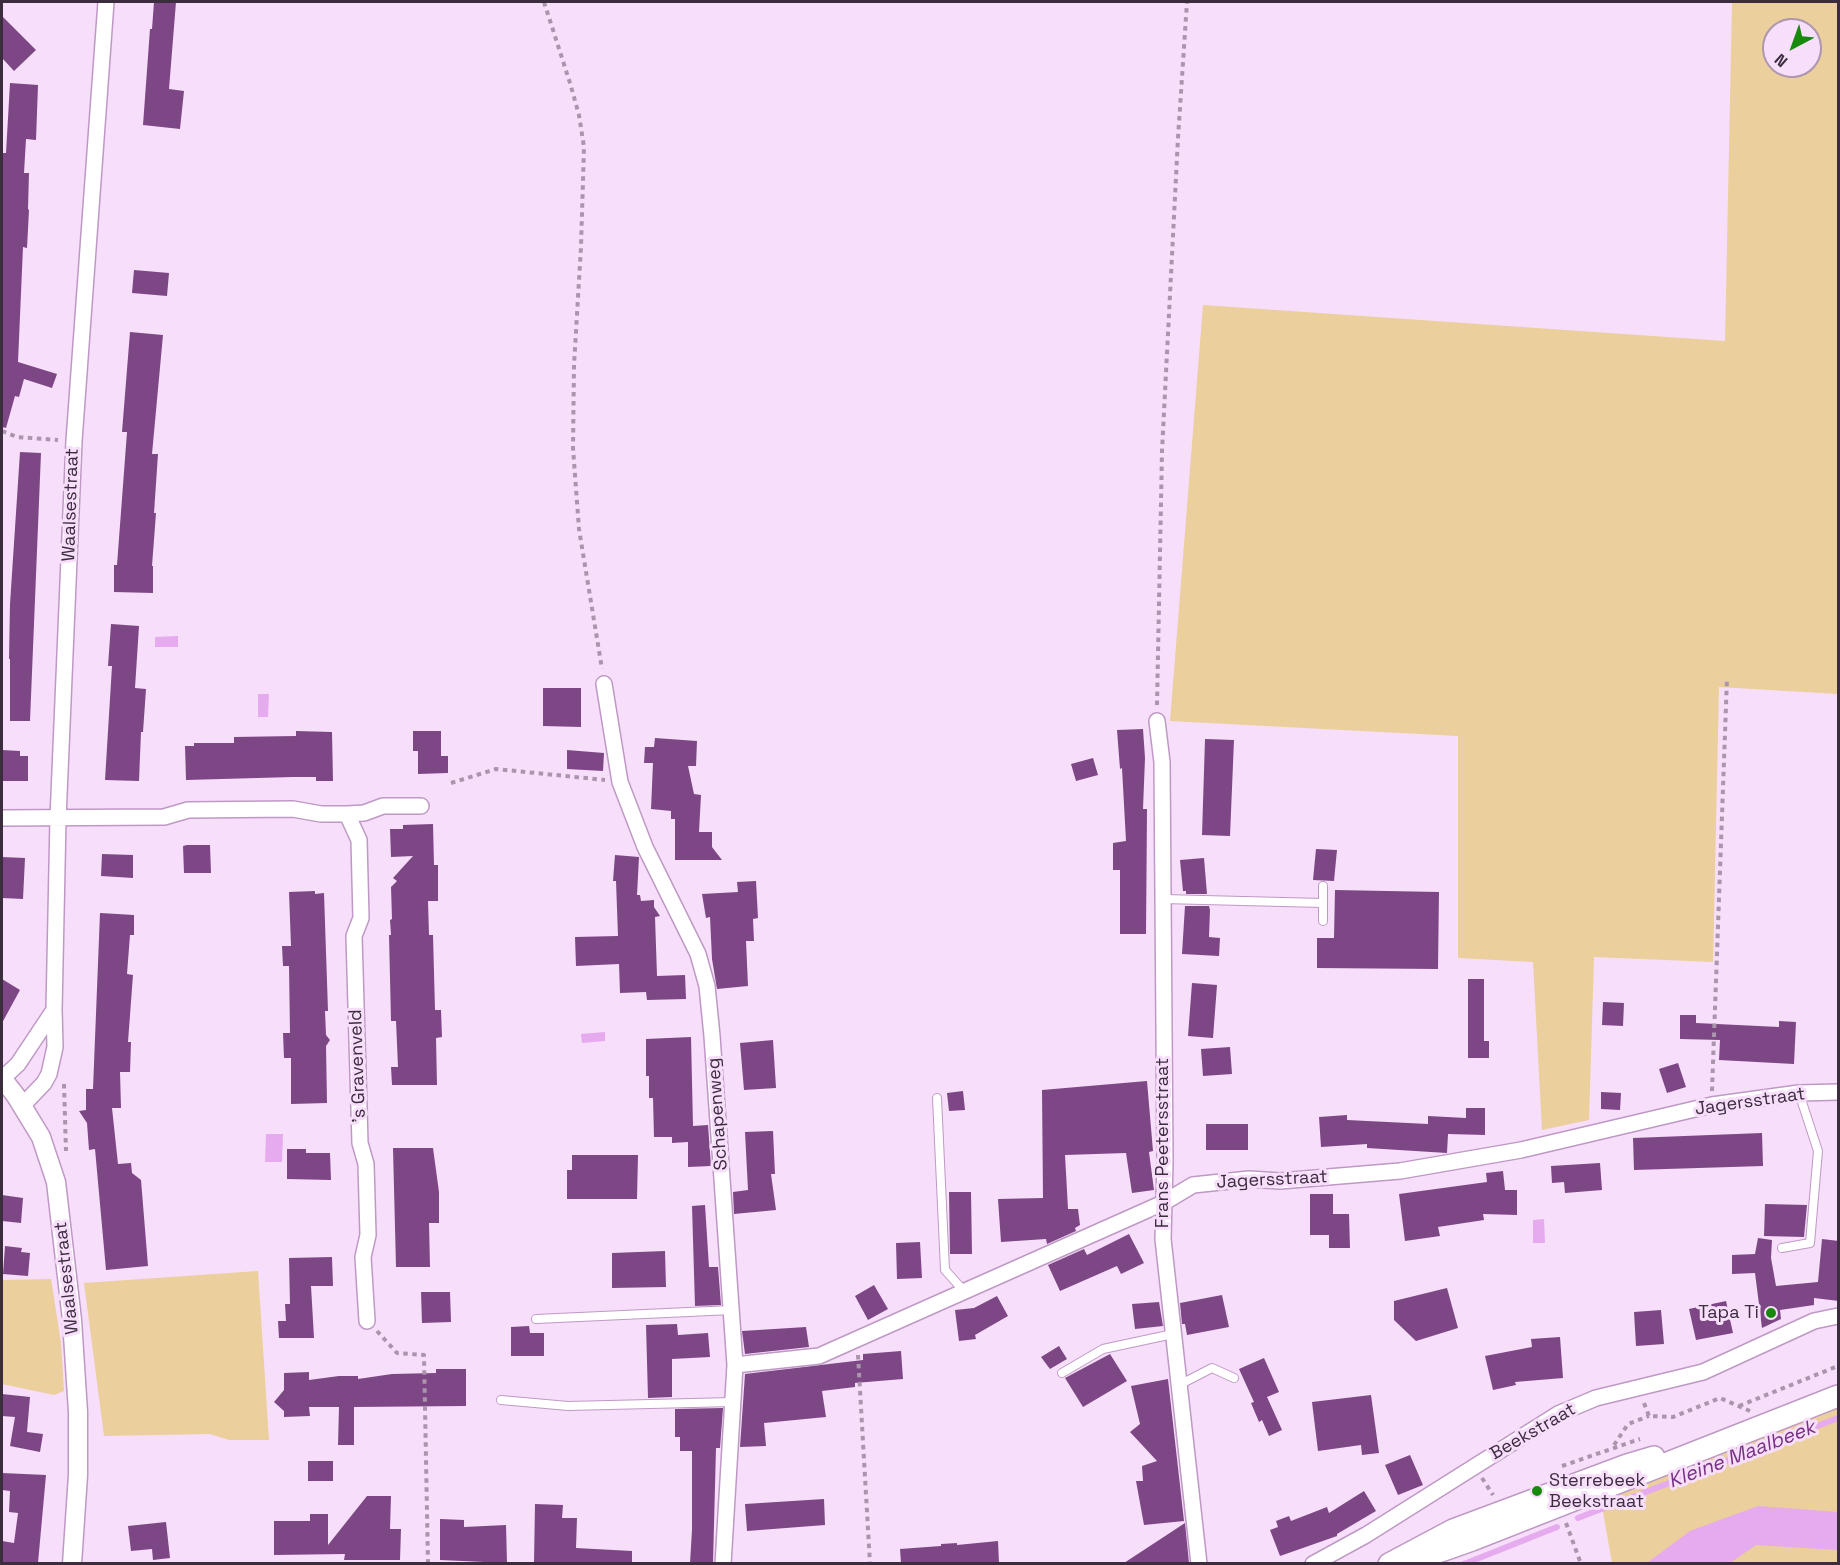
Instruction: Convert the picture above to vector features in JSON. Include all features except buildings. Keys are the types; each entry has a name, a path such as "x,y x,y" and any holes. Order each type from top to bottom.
{"main road":[{"path":"1404,1563 1472,1540 1839,1396"},
{"path":"1389,1563 1453,1530 1560,1505 1593,1477 1753,1429"}],"street":[{"name":"Waalsestraat","path":"72,1563 78,1474 78,1412 72,1320 56,1182 41,1137 22,1106 44,1083 49,1074 56,1047 54,1010 58,819 74,441 106,2"},
{"name":"Schapenweg","path":"604,684 620,782 645,847 698,954 707,986 735,1365 723,1563"},
{"name":"Frans Peetersstraat","path":"1157,721 1162,762 1165,1162 1163,1239 1199,1563"},
{"path":"2,818 164,817 188,810 293,809 321,814 347,814 364,813 383,806 421,806"},
{"name":"'s Gravenveld","path":"347,814 359,840 361,918 354,936 360,1143 366,1164 368,1235 363,1257 367,1321"},
{"path":"22,1106 2,1078 18,1064 54,1010"},
{"name":"Jagersstraat","path":"735,1365 819,1356 1163,1203 1193,1185 1249,1179 1280,1181 1400,1172 1521,1150 1712,1105 1800,1093 1839,1092"},
{"name":"Beekstraat","path":"1313,1563 1366,1534 1558,1414 1579,1404 1703,1372 1814,1321 1839,1316"}],"lane":[{"path":"1323,886 1323,921"},
{"path":"1162,899 1323,903"},
{"path":"1782,1248 1810,1243 1818,1151 1800,1093"},
{"path":"937,1098 945,1270 964,1291"},
{"path":"536,1319 732,1310"},
{"path":"1062,1373 1103,1348 1173,1335"},
{"path":"1178,1385 1212,1368 1234,1378"},
{"path":"501,1400 568,1406 733,1402"}],"path":[{"path":"544,2 579,115 584,147 574,365 573,448 579,530 604,684"},
{"path":"1157,721 1163,440 1187,2"},
{"path":"2,431 17,437 74,441"},
{"path":"1712,1105 1727,678"},
{"path":"451,783 496,769 620,782"},
{"path":"56,1182 67,1160 64,1080"},
{"path":"367,1321 397,1353 424,1354 428,1563"},
{"path":"859,1338 870,1563"},
{"path":"1738,1406 1839,1366"},
{"path":"1638,1388 1649,1416"},
{"path":"1593,1477 1628,1424 1649,1416 1673,1417 1720,1398 1774,1421"},
{"path":"1479,1472 1498,1503"},
{"path":"1560,1505 1581,1563"}],"shaded area":[{"path":"1732,2 1838,2 1838,694 1719,687 1713,962 1594,957 1589,1120 1542,1130 1533,962 1458,958 1458,736 1170,721 1203,305 1725,341"},
{"path":"178,636 178,647 155,647 155,637"},
{"path":"258,694 269,694 268,717 258,717"},
{"path":"605,1032 605,1041 582,1043 581,1034"},
{"path":"266,1134 283,1134 282,1162 265,1162"},
{"path":"1544,1219 1545,1243 1533,1243 1533,1220"},
{"path":"258,1271 269,1440 229,1440 210,1434 104,1436 84,1283"},
{"path":"51,1279 61,1343 64,1391 54,1395 2,1384 2,1280"},
{"path":"1838,1404 1838,1563 1612,1563 1601,1501 1708,1454"},
{"path":"1758,1506 1838,1512 1838,1550 1756,1545 1730,1563 1647,1563 1690,1531"}],"waterway":[{"name":"Kleine Maalbeek","path":"1578,1518 1838,1418"},
{"name":"Kleine Maalbeek","path":"1464,1564 1557,1527"}],"place":[{"name":"Tapa Ti","path":"1771,1313"},
{"name":"Sterrebeek Beekstraat","path":"1537,1491"}]}
